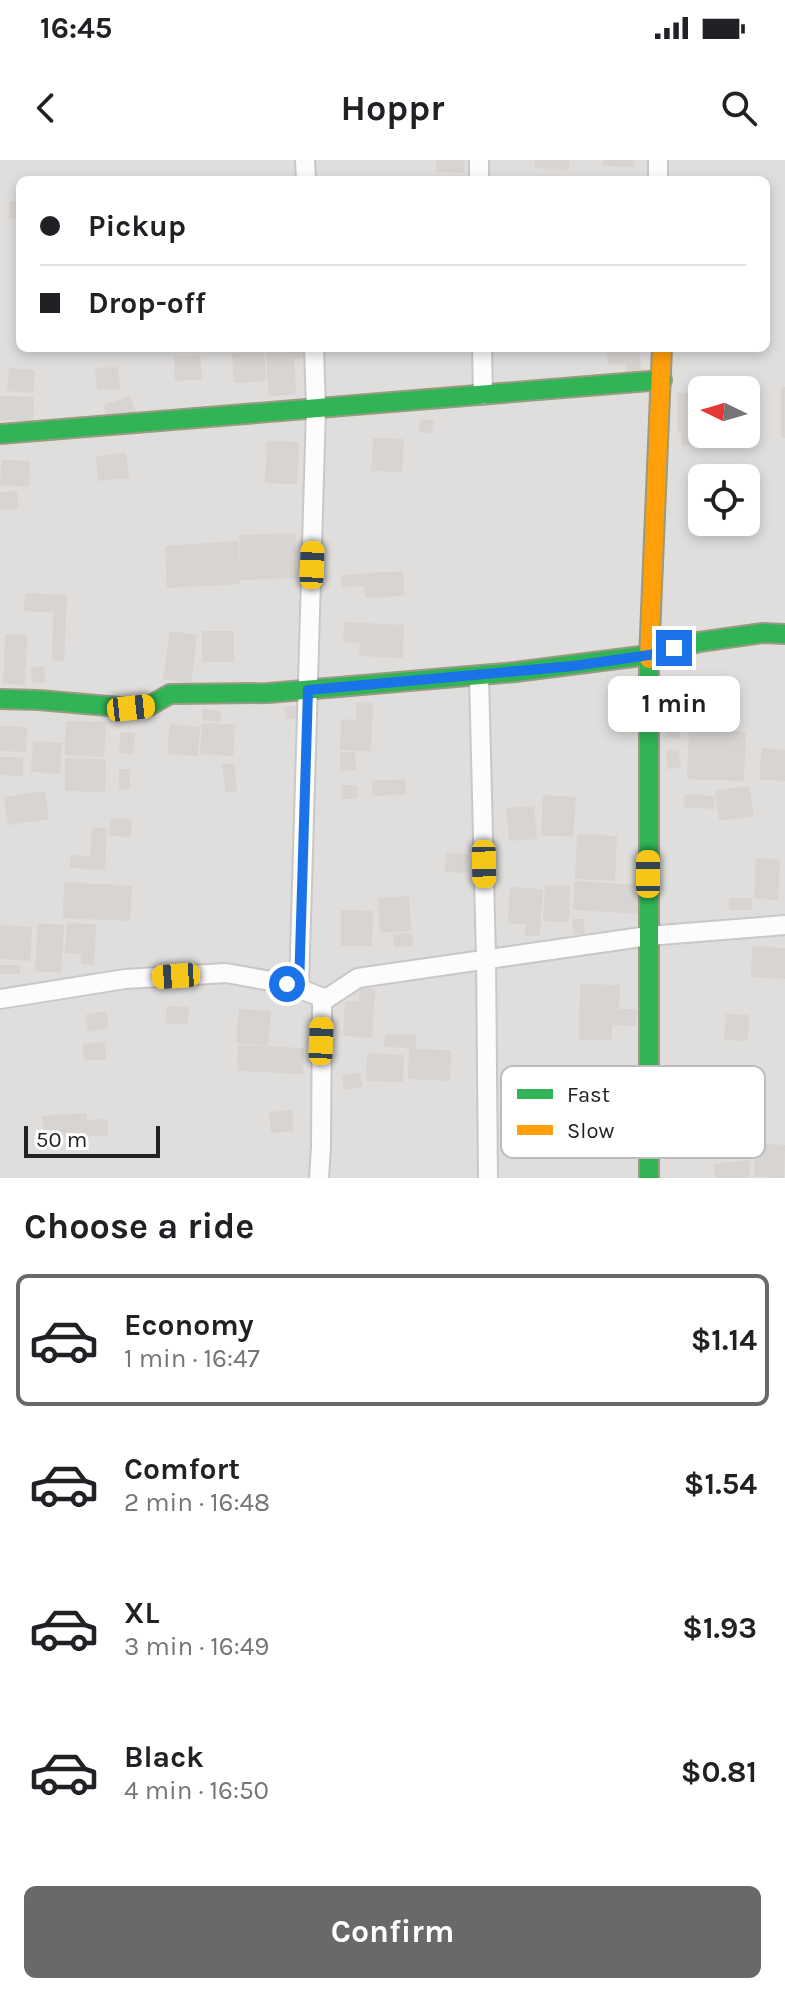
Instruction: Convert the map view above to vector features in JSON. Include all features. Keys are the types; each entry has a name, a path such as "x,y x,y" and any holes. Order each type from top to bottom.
{"street":[{"path":"299,988 316,408 314,352"},
{"path":"482,352 483,395"},
{"path":"649,1066 649,655 662,352"},
{"path":"0,434 662,380"},
{"path":"0,699 131,708 149,706 170,694 268,693 479,675 602,662 649,655 699,642 763,633 785,634"},
{"path":"479,675 488,1178"},
{"path":"319,1178 322,1003 358,978 648,936 785,925"},
{"path":"0,999 125,979 226,973 287,984 326,999"},
{"path":"649,1158 649,1178"}],"shaded area":[{"path":"0,160 785,160 785,1178 0,1178"}],"building":[{"path":"436,160 465,160 464,173 436,172"},
{"path":"535,160 569,160 569,170 535,168"},
{"path":"603,160 635,160 635,167 602,166"},
{"path":"10,201 16,201 16,219 9,219"},
{"path":"264,352 266,381 234,383 232,353"},
{"path":"266,352 305,352 306,358 294,359 296,394 268,396"},
{"path":"607,352 640,352 641,376 626,377 625,364 608,365"},
{"path":"200,355 202,379 175,381 174,357"},
{"path":"118,366 120,389 97,390 95,368"},
{"path":"9,368 35,370 33,393 7,391"},
{"path":"781,387 785,387 785,438 781,438"},
{"path":"677,393 688,393 688,445 682,445 681,431 678,431"},
{"path":"0,396 34,397 33,421 0,420"},
{"path":"130,396 137,415 109,424 103,405"},
{"path":"420,419 434,420 432,433 419,432"},
{"path":"373,438 404,439 402,472 371,471"},
{"path":"267,441 299,442 297,484 265,483"},
{"path":"126,453 129,478 98,481 96,456"},
{"path":"2,460 30,461 29,487 0,485"},
{"path":"17,491 18,509 0,510 0,492"},
{"path":"295,533 297,578 167,588 165,546 238,541 241,571 239,535"},
{"path":"403,571 405,596 365,598 364,586 342,587 341,575"},
{"path":"25,593 67,595 64,661 52,660 53,612 24,611"},
{"path":"344,622 404,625 403,658 359,656 360,643 343,642"},
{"path":"170,631 197,635 191,683 163,679"},
{"path":"202,631 234,631 234,662 202,662"},
{"path":"5,634 27,635 25,685 3,684"},
{"path":"44,666 46,682 32,683 31,668"},
{"path":"356,702 373,703 371,751 340,750 341,719 356,720"},
{"path":"299,705 301,718 286,720 284,707"},
{"path":"203,709 221,711 220,722 202,720"},
{"path":"66,721 106,722 104,757 65,755"},
{"path":"202,723 235,725 233,756 200,754"},
{"path":"170,724 200,727 198,756 167,754"},
{"path":"666,725 681,726 680,739 665,738"},
{"path":"0,726 27,727 26,752 0,751"},
{"path":"689,730 746,732 744,781 687,779"},
{"path":"121,732 135,733 133,754 119,753"},
{"path":"33,741 62,743 60,774 31,772"},
{"path":"762,748 785,750 785,781 759,779"},
{"path":"666,750 679,750 680,768 667,769"},
{"path":"355,752 356,770 340,771 340,753"},
{"path":"0,757 23,757 23,776 0,775"},
{"path":"65,758 106,759 105,792 65,791"},
{"path":"234,763 237,791 226,792 222,764"},
{"path":"119,769 130,769 130,789 119,790"},
{"path":"405,779 406,794 373,796 372,781"},
{"path":"341,785 357,785 357,799 341,799"},
{"path":"749,786 754,816 719,821 715,791"},
{"path":"45,791 49,819 8,825 4,797"},
{"path":"685,794 715,796 714,809 683,807"},
{"path":"543,795 576,797 573,837 541,835"},
{"path":"534,806 537,839 509,841 506,808"},
{"path":"111,818 132,819 131,837 109,836"},
{"path":"92,827 107,828 105,870 70,868 71,855 90,856"},
{"path":"577,834 617,836 615,881 575,879"},
{"path":"446,853 469,854 468,873 445,872"},
{"path":"756,858 780,860 778,900 754,898"},
{"path":"575,881 644,885 642,914 573,910"},
{"path":"64,882 132,886 130,921 63,918"},
{"path":"545,885 570,886 569,922 543,921"},
{"path":"510,887 543,889 540,936 525,936 526,924 508,923"},
{"path":"409,896 411,931 380,933 378,898"},
{"path":"729,898 752,898 752,910 729,910"},
{"path":"341,910 373,911 372,946 341,946"},
{"path":"572,919 584,919 585,933 574,934"},
{"path":"38,923 64,925 61,973 35,971"},
{"path":"67,923 96,924 94,965 81,964 81,954 65,953"},
{"path":"0,925 32,927 30,961 0,959"},
{"path":"412,933 413,946 394,947 393,934"},
{"path":"752,946 785,948 785,979 751,977"},
{"path":"0,965 20,965 20,974 0,974"},
{"path":"580,984 620,985 619,1009 637,1009 636,1026 612,1025 612,1040 579,1040"},
{"path":"360,988 375,989 372,1038 343,1036 345,1001 359,1002"},
{"path":"167,1006 189,1007 188,1025 166,1023"},
{"path":"239,1009 271,1011 268,1046 236,1043"},
{"path":"106,1011 109,1028 88,1032 85,1015"},
{"path":"726,1014 749,1015 748,1041 724,1040"},
{"path":"385,1034 416,1035 416,1049 451,1050 450,1081 408,1079 409,1048 384,1047"},
{"path":"105,1042 106,1059 84,1061 83,1044"},
{"path":"238,1045 304,1048 303,1074 237,1071"},
{"path":"367,1053 404,1055 403,1082 366,1081"},
{"path":"360,1073 363,1087 344,1090 342,1075"},
{"path":"292,1110 294,1131 271,1133 269,1112"},
{"path":"87,1113 87,1120 108,1119 108,1135 44,1139 42,1116"},
{"path":"765,1144 785,1145 784,1178 754,1177 755,1158 765,1158"},
{"path":"749,1160 750,1178 715,1178 713,1164"}],"traffic: fast":[{"path":"0,434 662,380"},
{"path":"0,699 131,708 149,706 170,694 268,693 515,672 649,655 699,642 763,633 785,634"},
{"path":"649,659 649,1066"},
{"path":"649,1158 649,1178"}],"traffic: slow":[{"path":"649,659 662,352"}],"route":[{"path":"287,984 299,988 308,690 573,666 649,655 674,648"}]}
